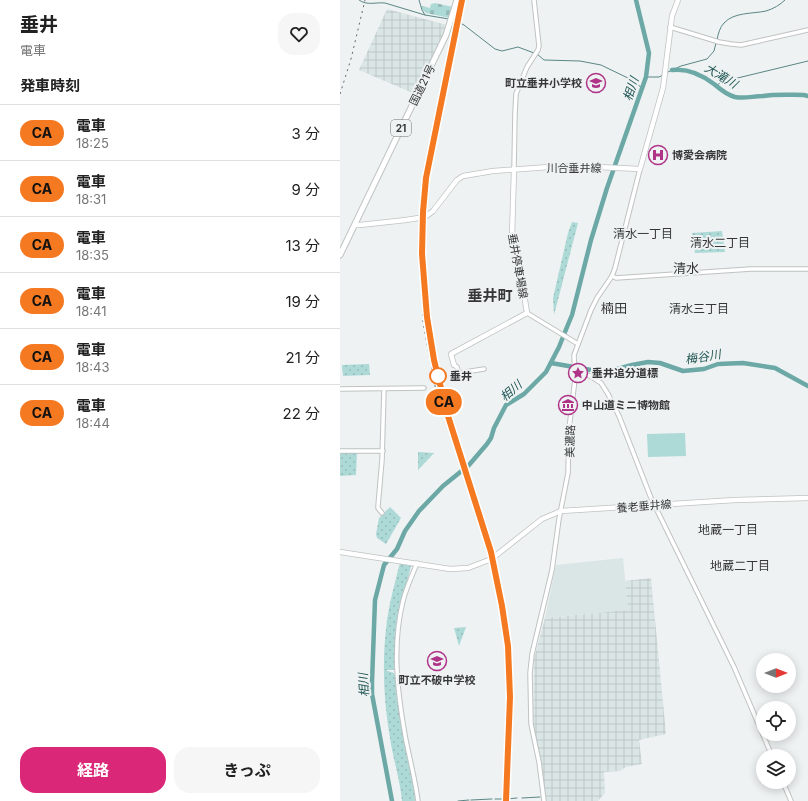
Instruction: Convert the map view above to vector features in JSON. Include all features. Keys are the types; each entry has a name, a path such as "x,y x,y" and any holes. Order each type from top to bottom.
{"highway":[{"name":"国道21号","path":"340,255 446,35 457,0"}],"main road":[{"path":"638,169 665,77 672,16 678,0"},
{"name":"川合垂井線","path":"355,225 426,217 433,211 457,180 461,177 477,173 549,167 638,169"},
{"name":"垂井停車場線","path":"454,365 451,354 527,313 517,248 512,237 514,169"},
{"name":"養老垂井線","path":"494,557 542,519 561,512 735,500 808,498"},
{"path":"340,552 457,569 474,566 489,560"}],"street":[{"path":"514,169 516,94 539,43 534,0"},
{"path":"670,28 731,44 746,44 808,30"},
{"path":"527,313 577,343 597,298 612,276 638,169"},
{"path":"612,276 616,278 776,268 808,269"},
{"name":"美濃路","path":"544,801 539,762 531,724 530,673 532,654 546,598 567,483 569,463 569,429 576,370 574,355 577,343"},
{"path":"454,365 457,367 459,373 484,370"},
{"path":"576,370 598,380 605,388 619,416 655,505 734,667 769,749"},
{"path":"340,389 424,388"},
{"path":"382,513 378,506 383,451 384,389"},
{"path":"340,451 383,451"},
{"path":"414,563 403,601 399,623 397,655 400,702 405,737 418,801"},
{"path":"786,789 791,801"}],"shaded area":[{"path":"387,9 447,25 415,94 359,70"},
{"path":"623,558 628,610 545,618 556,565"},
{"path":"651,578 666,734 639,740 642,764 626,767 620,771 604,772 605,793 598,801 546,801 542,768 533,730 534,659 545,618 628,610 625,581"}],"green space":[{"path":"435,3 453,7 450,18 426,13 421,8 422,6 430,8 431,4"},
{"path":"572,222 578,223 554,315 553,298 568,233"},
{"path":"722,231 725,252 695,253 692,233"},
{"path":"369,364 370,375 343,376 342,365"},
{"path":"685,433 686,456 648,457 647,434"},
{"path":"418,452 434,453 418,470"},
{"path":"340,453 357,453 356,475 340,476"},
{"path":"390,507 401,518 386,544 377,538 376,534 379,518"},
{"path":"400,563 411,566 399,614 395,645 394,670 385,670 394,673 396,678 414,780 415,801 402,801 390,738 385,693 384,649 387,620"},
{"path":"466,627 459,646 454,628"}],"waterway":[{"path":"359,0 368,3 385,3 425,15 449,19"},
{"path":"419,0 425,15"},
{"name":"相川","path":"392,801 372,694 375,600 384,565 397,549 405,531 419,511 443,486 469,465 487,444 506,405 524,394 546,372 559,347 572,315 591,240 607,188 646,77 649,53 636,0"},
{"path":"717,40 721,26 728,19 738,15 769,10 785,0"},
{"path":"454,20 464,25 495,49 502,51 518,47 534,53"},
{"path":"668,72 681,66 707,59 714,51 716,43"},
{"path":"537,54 544,60 580,61 601,65 632,80 642,88"},
{"path":"716,86 721,82 808,61"},
{"name":"大滝川","path":"672,70 689,71 699,75 709,80 729,95 739,98 778,95 808,96"},
{"path":"646,77 659,77 663,75"},
{"name":"梅谷川","path":"551,363 597,371 610,371 648,362 660,363 683,371 704,369 718,364 743,363 775,368 808,386"},
{"path":"522,798 540,797"},
{"path":"507,799 517,798"},
{"path":"471,800 492,799"},
{"path":"495,799 504,799"},
{"path":"458,801 469,800"}],"railway":[{"path":"340,94 351,59 365,0"},
{"path":"461,0 428,157 421,215 423,322 435,386 492,566 500,606 506,646 509,697 505,801"}],"train":[{"name":"CA","path":"462,0 426,178 424,191 422,254 429,335 434,360 444,403 491,552 502,606 508,646 510,677 510,716 506,801"}],"place":[{"name":"町立垂井小学校","path":"596,83"},
{"name":"博愛会病院","path":"658,155"},
{"name":"垂井追分道標","path":"578,373"},
{"name":"垂井","path":"438,376"},
{"name":"中山道ミニ博物館","path":"568,405"},
{"name":"町立不破中学校","path":"437,661"}],"district":[{"name":"清水一丁目","path":"643,234"},
{"name":"清水二丁目","path":"720,243"},
{"name":"清水","path":"686,268"},
{"name":"垂井町","path":"490,296"},
{"name":"楠田","path":"614,308"},
{"name":"清水三丁目","path":"699,309"},
{"name":"地蔵一丁目","path":"728,530"},
{"name":"地蔵二丁目","path":"740,566"}]}
